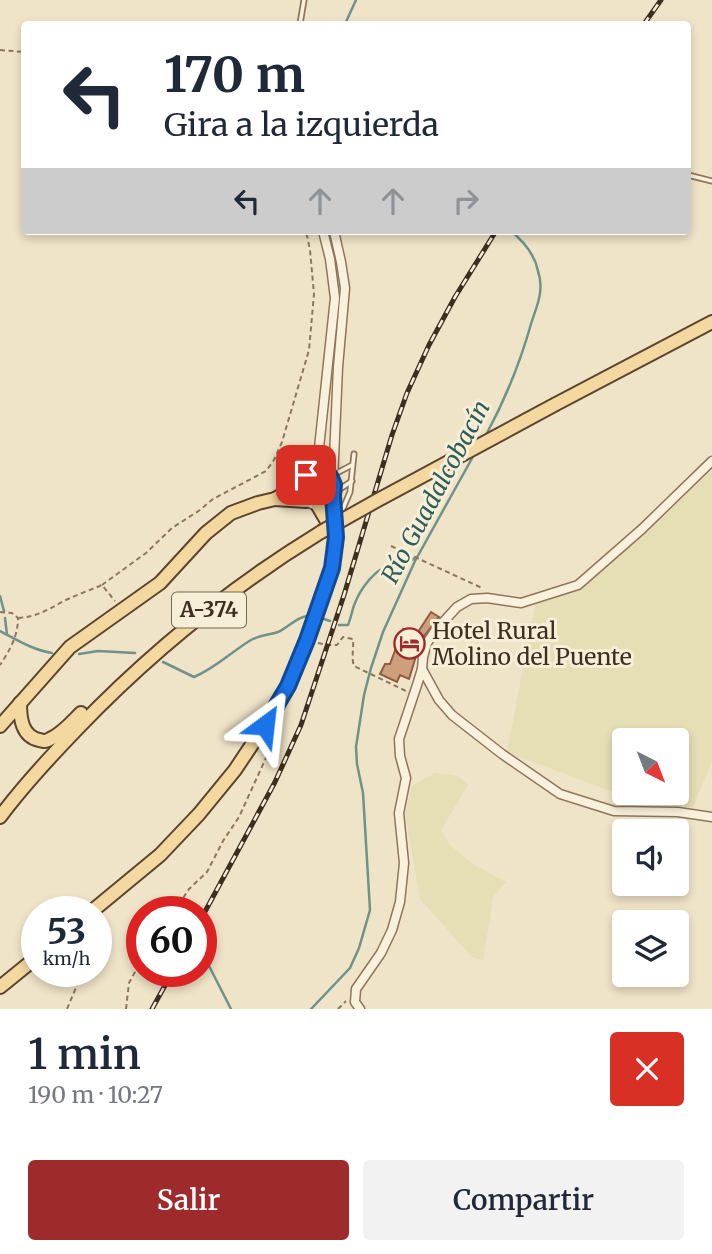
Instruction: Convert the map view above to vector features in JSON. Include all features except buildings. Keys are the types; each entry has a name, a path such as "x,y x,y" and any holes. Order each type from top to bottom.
{"main road":[{"name":"A-374","path":"0,817 57,750 106,699 169,641 255,576 321,532 378,500 712,322"},
{"path":"0,726 70,647 160,583 206,533 231,513 275,499 301,483"},
{"path":"110,896 160,855 199,814 235,770 288,686 332,568 335,532 333,494"},
{"path":"275,499 312,503 335,532"},
{"path":"20,703 23,727 34,739 45,741 52,739 81,713 106,699"},
{"path":"0,987 21,970"}],"street":[{"path":"314,472 335,298 324,235"},
{"path":"333,478 325,473 314,472 306,475 301,483 301,493 312,503 327,503 333,494 338,367 345,289 335,235"},
{"path":"360,1009 355,1002 356,989 381,953 392,930 400,902 404,863 399,813 406,778 399,739 418,685 427,643 457,607 471,599 487,598 521,603 578,584 642,529 712,461"},
{"path":"422,669 439,700 452,715 560,794 614,811 678,812 712,817"}],"lane":[{"path":"300,21 304,0"},
{"path":"691,176 712,181"},
{"path":"335,532 350,492 354,454"},
{"path":"333,478 352,465"},
{"path":"333,494 352,481"}],"path":[{"path":"0,50 21,52"},
{"path":"0,612 12,613 18,618 35,616 102,585 146,553 172,527 213,499 266,471 282,442 309,350 314,294 307,235"},
{"path":"391,546 487,590"},
{"path":"102,585 122,610"},
{"path":"0,665 12,645 18,618"},
{"path":"307,640 337,645 343,637 352,639 354,666 407,691 418,685"},
{"path":"184,896 207,872 239,817 280,722"},
{"path":"67,1009 76,987"},
{"path":"126,1009 129,987"}],"shaded area":[{"path":"712,470 712,761 693,807 674,805 690,805 690,728 612,728 612,792 507,752 535,605 582,588"},
{"path":"435,773 458,776 468,785 441,830 450,845 473,864 506,882 493,897 483,960 472,957 420,899 405,813 412,786"}],"waterway":[{"name":"Río Guadalcobacín","path":"346,21 356,0"},
{"name":"Río Guadalcobacín","path":"486,435 517,367 540,293 540,279 534,259 515,235"},
{"name":"Río Guadalcobacín","path":"311,1009 350,968 370,910 363,793 356,747 371,668 383,632 415,561 475,453"},
{"path":"339,625 348,625 357,598 374,575 387,566 416,558"},
{"path":"0,596 4,611"},
{"path":"163,662 194,677 251,640 278,632 307,616"},
{"path":"5,618 7,635"},
{"path":"321,618 330,621"},
{"path":"0,631 32,647 52,653"},
{"path":"79,654 98,651 135,653"},
{"path":"217,982 231,1009"}],"railway":[{"path":"646,21 661,0"},
{"path":"213,896 275,782 301,725 407,393 455,297 494,235"},
{"path":"152,1009 164,987"}],"place":[{"name":"Hotel Rural Molino del Puente","path":"409,644"}],"route":[{"path":"265,725 288,686 307,640 332,568 335,551 333,481 330,476 320,471 306,475"}]}
